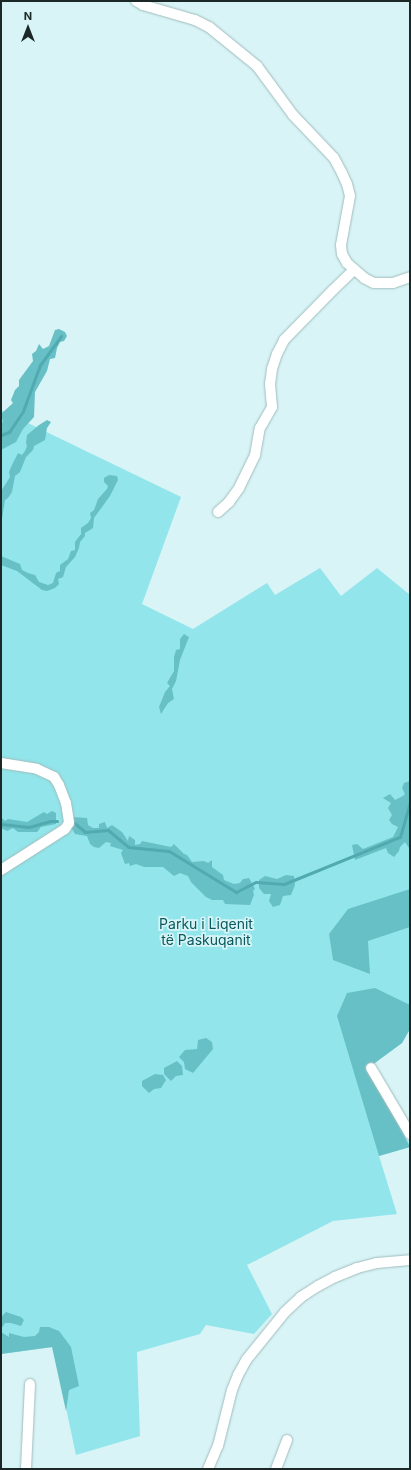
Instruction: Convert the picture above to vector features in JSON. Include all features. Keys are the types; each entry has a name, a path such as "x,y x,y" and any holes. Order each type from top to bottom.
{"street":[{"path":"136,1 143,5 195,20 209,27 257,66 293,114 334,158 348,184 350,196 341,244 342,254 347,263 364,278 383,284 410,277"},
{"path":"218,512 229,502 239,488 255,455 260,428 272,407 270,384 272,369 284,340 354,270"},
{"path":"1,763 37,769 54,777 66,803 70,823 65,829 1,870"},
{"path":"371,1068 410,1134"},
{"path":"208,1469 218,1446 232,1390 238,1375 247,1359 285,1312 301,1297 318,1286 343,1274 376,1263 410,1260"},
{"path":"26,1469 30,1384"},
{"path":"276,1469 287,1440"}],"green space":[{"name":"Parku i Liqenit të Paskuqanit","path":"1,410 181,497 142,604 193,629 267,583 275,595 320,568 341,596 377,568 410,595 410,1029 402,1043 368,1068 410,1145 410,1147 379,1156 397,1214 333,1221 247,1265 272,1314 254,1334 206,1325 200,1334 137,1352 140,1436 76,1455 53,1347 1,1354"}],"shaded area":[{"path":"59,329 65,332 67,336 64,341 60,342 55,358 50,359 47,371 35,392 34,417 23,429 16,442 1,450 1,423 3,422 1,414 13,403 11,400 15,390 19,386 19,380 33,361 32,354 36,351 39,344 43,349 49,346 55,330"},
{"path":"47,420 51,422 47,428 45,440 34,446 33,450 26,457 20,472 15,476 12,492 5,500 1,525 1,491 10,477 9,472 11,467 18,453 22,455 25,451 27,446 27,435"},
{"path":"109,475 117,476 118,480 110,496 94,518 93,528 85,533 75,557 66,567 63,577 58,579 59,584 55,588 47,591 42,590 17,571 1,565 1,556 20,564 22,570 35,575 39,582 48,585 53,583 56,573 60,571 60,565 68,559 71,551 75,550 75,542 81,534 81,528 88,523 91,518 90,513 94,510 98,499 107,489 108,486 104,482 104,478"},
{"path":"184,634 189,637 180,660 176,681 172,689 174,699 168,703 161,714 159,707 165,692 170,686 167,683 174,671 174,657 176,650 180,649 180,639"},
{"path":"410,781 409,848 405,842 394,857 388,853 386,848 355,860 352,845 357,844 363,849 393,837 398,827 392,824 389,820 392,815 388,808 391,803 383,798 390,794 395,800 403,796 405,794 402,788 404,783"},
{"path":"52,811 56,813 56,824 41,827 37,832 18,832 13,828 7,831 1,828 2,818 5,821 8,819 27,822 44,812 47,814"},
{"path":"72,817 87,818 88,825 93,828 99,828 99,824 105,822 107,828 112,825 122,832 128,841 129,836 135,840 135,845 140,844 142,841 171,847 174,844 187,855 192,862 204,861 208,863 212,860 212,867 223,875 224,880 234,884 240,883 243,879 249,878 255,889 253,891 254,895 250,905 225,904 223,900 212,900 206,897 191,882 188,876 180,873 174,876 163,867 144,867 136,864 130,866 129,863 125,864 121,853 123,850 110,846 111,843 106,842 99,848 94,847 90,844 87,836 75,834 72,829 69,829"},
{"path":"286,875 294,876 295,885 291,895 283,896 280,905 273,907 269,901 271,894 264,894 259,888 259,880 265,876 277,879"},
{"path":"410,889 410,927 368,941 370,974 333,960 329,934 348,909"},
{"path":"375,988 410,1005 410,1029 402,1043 368,1068 410,1147 379,1156 337,1016 347,993"},
{"path":"206,1038 212,1042 213,1049 193,1073 185,1069 184,1062 179,1057 185,1050 197,1049 198,1040"},
{"path":"177,1061 182,1066 183,1075 176,1076 171,1081 164,1074 164,1068"},
{"path":"155,1074 163,1075 166,1080 161,1088 154,1089 149,1093 142,1086 142,1081"},
{"path":"6,1312 21,1317 24,1320 21,1326 5,1323 1,1329 1,1317"},
{"path":"40,1327 49,1327 59,1331 71,1347 79,1386 69,1390 66,1411 52,1347 1,1354 1,1332 9,1337 9,1333 24,1337 35,1336 39,1332"}],"waterway":[{"path":"1,435 9,432 23,411 40,365 61,336"},
{"path":"72,821 85,832 108,830 128,847 169,851 236,892 256,882 284,884 400,837 410,803"},
{"path":"1,824 29,827 50,821 57,821"}]}
